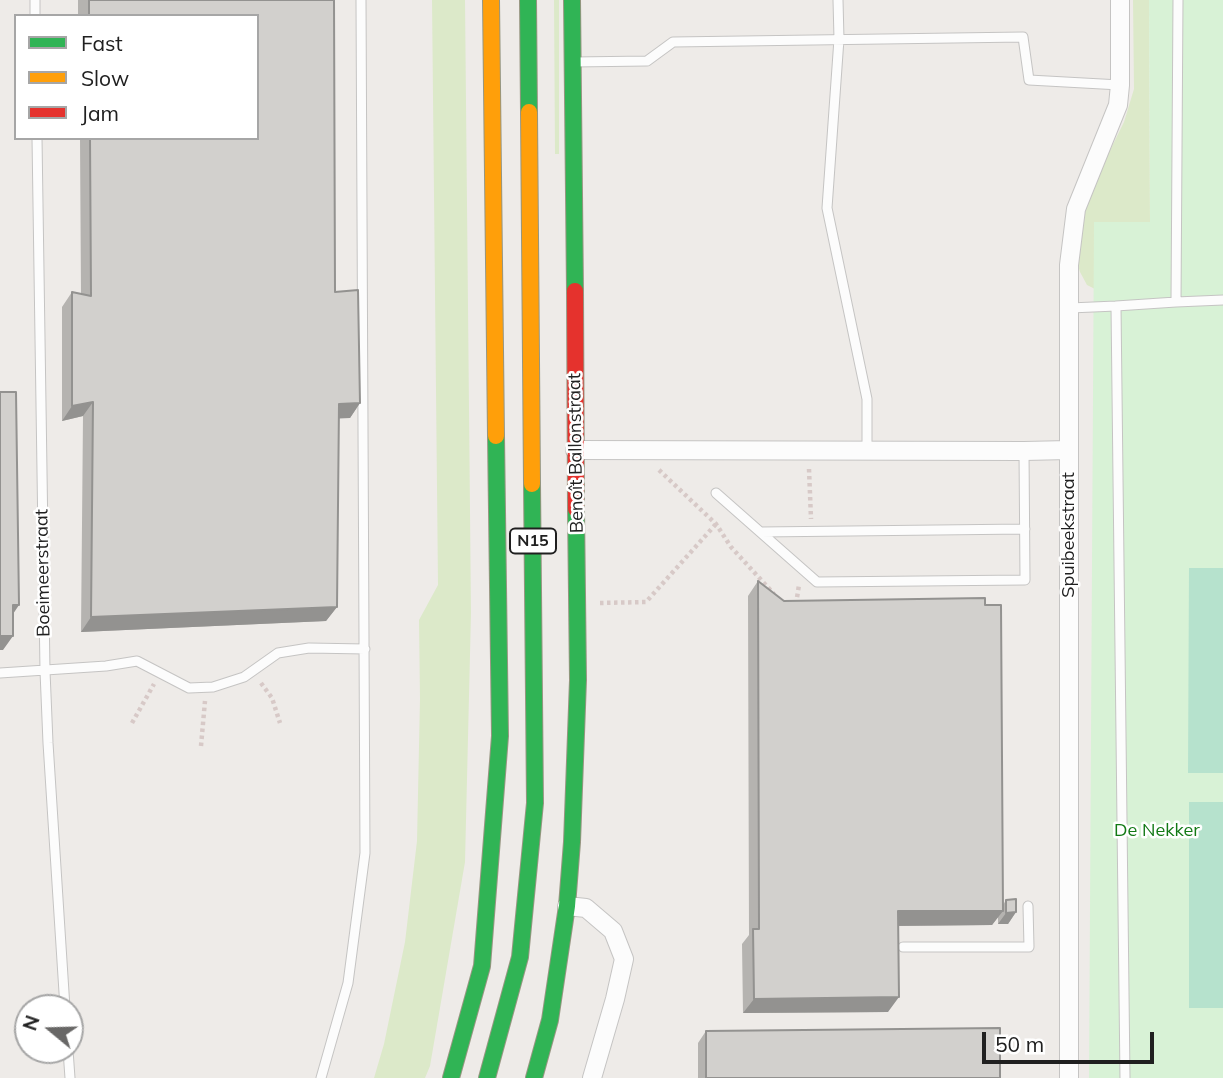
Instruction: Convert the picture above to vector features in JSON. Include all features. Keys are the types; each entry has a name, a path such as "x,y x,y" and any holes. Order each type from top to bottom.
{"main road":[{"name":"N15","path":"451,1078 482,966 500,736 491,0"},
{"name":"N15","path":"487,1078 520,957 535,803 528,0"},
{"name":"Benoît Ballonstraat","path":"534,1078 550,1020 566,906 572,842 578,680 572,0"}],"street":[{"name":"Spuibeekstraat","path":"1069,1078 1069,265 1076,209 1118,105 1120,0"},
{"path":"575,450 1069,450"},
{"path":"566,906 586,908 613,930 624,959 592,1078"}],"lane":[{"path":"321,1078 348,984 365,853 361,0"},
{"path":"838,0 839,39 827,208 867,399 867,450"},
{"path":"1177,302 1178,0"},
{"path":"572,62 647,61 673,42 1023,37 1029,80 1119,85"},
{"name":"Boeimeerstraat","path":"37,140 45,671 64,994"},
{"path":"1070,308 1223,300"},
{"path":"1116,306 1125,1078"},
{"path":"716,493 817,582 1025,580 1024,451"},
{"path":"761,532 1025,529"},
{"path":"0,673 106,666 137,661 189,688 207,688 244,677 278,653 309,648 365,649"},
{"path":"903,947 1029,947 1028,906"}],"path":[{"path":"638,450 716,524 731,547 776,596"},
{"path":"578,603 646,602 716,524"},
{"path":"252,671 272,698 280,723"},
{"path":"132,723 159,673"},
{"path":"201,746 207,688"}],"green space":[{"path":"432,0 465,0 471,613 465,862 430,1066 425,1078 374,1078 384,1044 405,942 417,841 419,620 438,585"},
{"path":"554,0 559,0 559,154 555,154"},
{"path":"1133,0 1149,0 1150,223 1094,222 1095,289 1087,285 1075,255 1087,197 1124,122 1134,89"},
{"name":"De Nekker","path":"1149,0 1223,0 1223,1078 1089,1078 1094,222 1150,222"},
{"path":"1189,568 1223,568 1223,773 1188,773"},
{"path":"1189,802 1223,802 1223,1008 1189,1008"}],"building":[{"path":"89,0 334,0 335,292 358,290 360,403 339,404 337,607 91,617 93,402 72,406 72,292 91,296 90,140 259,140 259,14 89,14"},
{"path":"0,392 16,392 19,605 13,605 13,636 0,636"},
{"path":"758,581 784,601 985,598 985,605 1001,605 1003,911 898,911 899,997 754,999 753,929 759,929"},
{"path":"1016,899 1016,912 1006,913 1006,900"},
{"path":"1000,1028 1000,1078 706,1078 706,1031"}],"traffic: fast":[{"path":"528,0 529,112"},
{"path":"572,0 575,291"},
{"path":"451,1078 482,966 500,736 496,436"},
{"path":"487,1078 520,957 535,803 532,484"},
{"path":"534,1078 550,1020 567,906 572,842 578,680 576,509"}],"traffic: slow":[{"path":"491,0 496,436"},
{"path":"529,112 532,484"}],"traffic: jam":[{"path":"575,291 576,509"}]}
